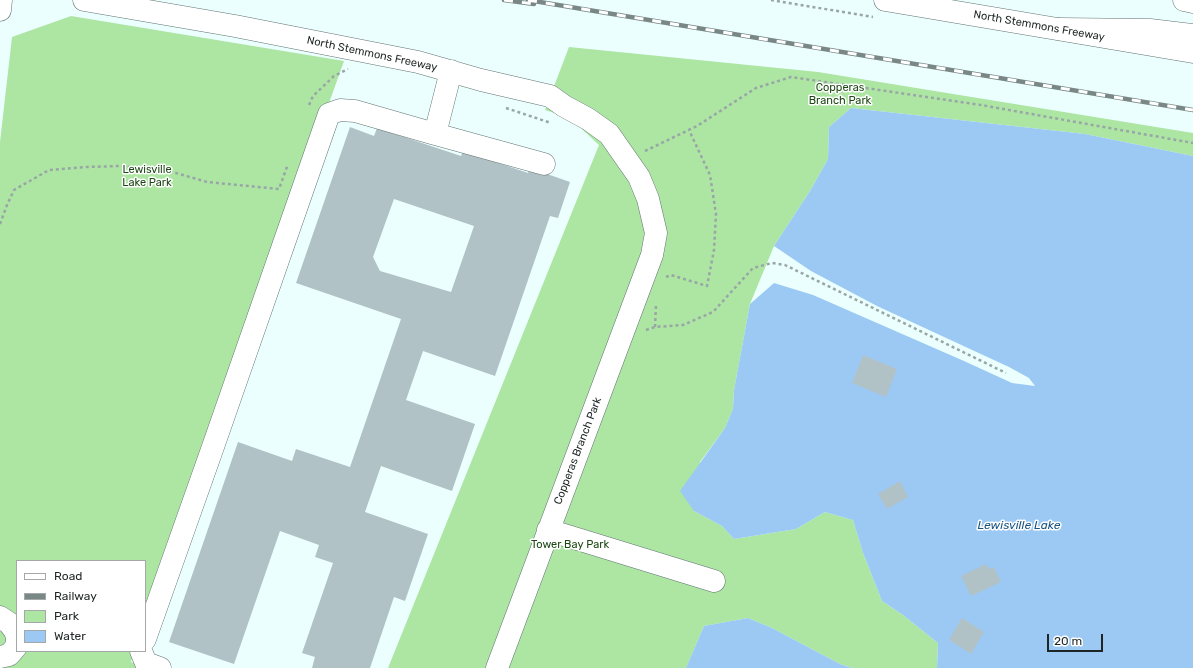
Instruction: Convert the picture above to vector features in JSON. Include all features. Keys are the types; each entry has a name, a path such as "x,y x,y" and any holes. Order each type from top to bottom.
{"main road":[{"path":"0,10 1,0"},
{"name":"North Stemmons Freeway","path":"84,0 235,26 418,62 481,80 550,96 609,134 639,177 645,192 656,233"},
{"name":"North Stemmons Freeway","path":"885,0 1193,52"},
{"path":"1184,0 1193,2"},
{"path":"1060,29 1150,30 1193,35"},
{"path":"435,134 451,71"},
{"path":"146,636 329,114 340,110 355,111 544,164"},
{"name":"Copperas Branch Park","path":"497,668 652,255 656,233"},
{"path":"548,530 714,582"},
{"path":"0,617 9,622 16,631"},
{"path":"0,657 9,655 16,647"},
{"path":"141,652 146,663 160,668"}],"path":[{"path":"627,160 689,130 756,88 791,77 981,106 1193,142"},
{"path":"660,278 671,275 707,286 714,250 716,214 710,175 689,130"},
{"path":"627,323 645,330 655,327 683,325 713,312 753,268 772,263 785,265 1006,373"},
{"path":"655,327 657,299"}],"green space":[{"name":"Lewisville Lake Park","path":"71,16 344,61 146,617 146,560 16,560 16,652 134,652 131,662 149,668 0,668 0,142 12,37"},
{"name":"Tower Bay Park","path":"569,47 818,72 1193,133 1193,156 1085,134 851,108 829,127 828,159 810,191 774,246 750,304 734,390 733,409 725,428 700,462 694,511 722,526 734,539 796,529 825,512 853,520 863,553 882,601 903,615 938,643 937,668 852,668 840,664 772,628 748,618 704,626 686,668 388,668 599,145 570,118 545,110"}],"water":[{"name":"Lewisville Lake","path":"851,108 1085,134 1193,156 1193,668 937,668 938,643 903,615 882,601 863,553 853,520 825,512 796,529 734,539 722,526 694,511 680,491 725,428 733,409 734,390 750,304 774,283 813,295 1012,383 1035,386 1029,378 1009,367 877,306 811,271 774,246 810,191 828,159 829,127"},
{"path":"748,618 772,628 840,664 852,668 686,668 704,626"}],"building":[{"path":"350,127 374,136 377,128 461,156 463,151 528,173 530,168 570,182 558,218 550,216 495,376 423,351 406,400 475,424 452,491 381,466 365,512 428,534 405,601 394,597 370,668 312,668 315,657 302,653 333,563 315,557 319,545 280,531 234,664 169,642 238,442 292,461 296,449 350,467 401,319 296,283","holes":["394,199 474,226 451,292 380,271 373,257"]},
{"path":"863,355 897,369 886,397 852,383"},
{"path":"900,481 908,497 887,509 878,494"},
{"path":"986,564 989,569 994,567 1001,582 971,596 961,576"},
{"path":"962,618 984,632 971,654 949,640"}],"railway":[{"path":"504,0 534,4"},
{"path":"528,0 1193,110"}]}
